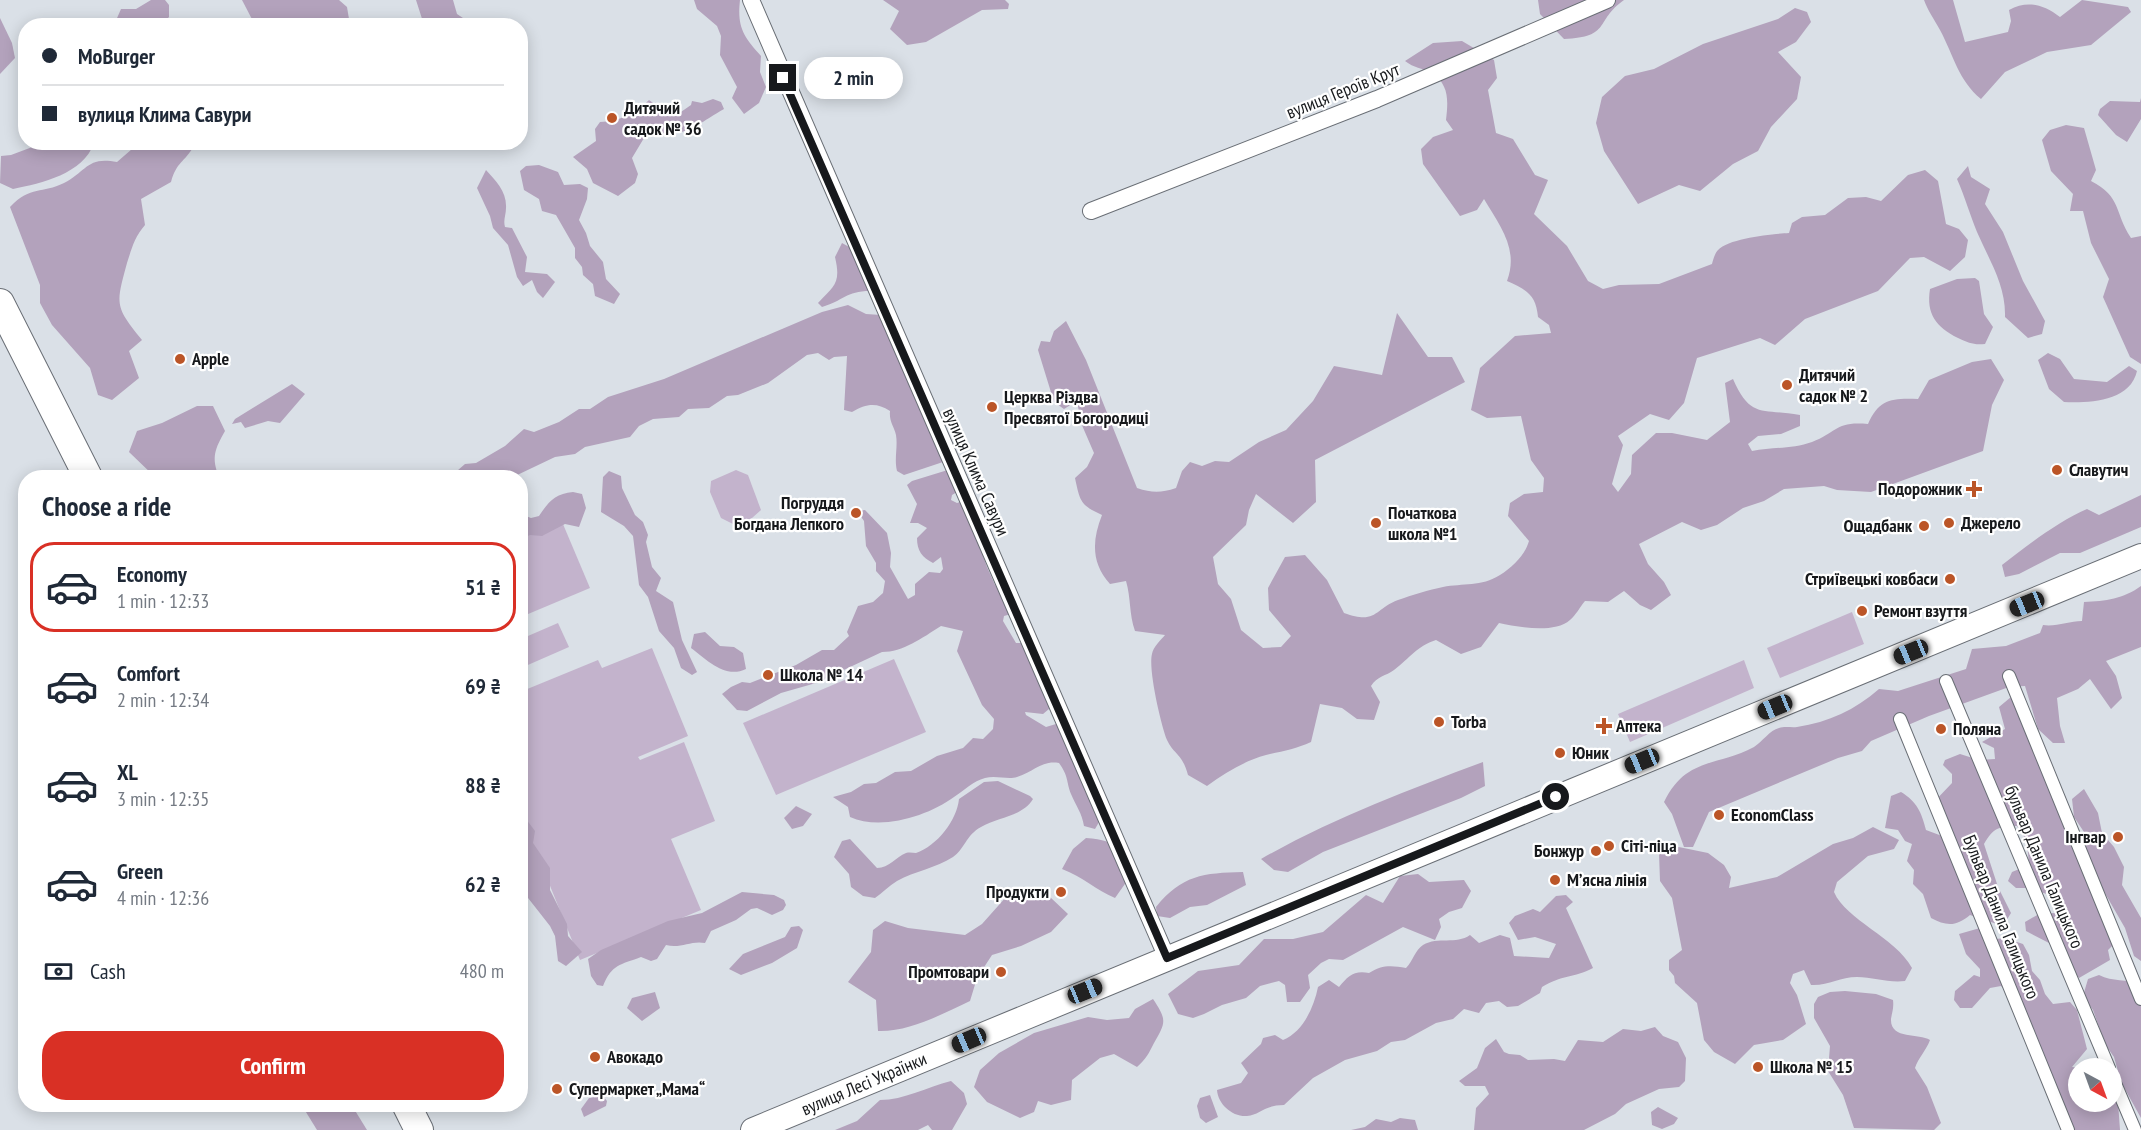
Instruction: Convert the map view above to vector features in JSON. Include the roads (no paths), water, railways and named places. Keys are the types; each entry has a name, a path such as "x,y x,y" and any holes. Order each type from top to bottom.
{"highway":[{"path":"0,303 84,470"},
{"path":"410,1112 419,1130"}],"main road":[{"name":"вулиця Лесі Українки","path":"753,1130 2141,556"}],"street":[{"name":"вулиця Клима Савури","path":"751,0 1167,958"},
{"name":"вулиця Героїв Крут","path":"1091,211 1377,99 1607,0"},
{"path":"2009,676 2141,999"},
{"name":"бульвар Данила Галицького","path":"1946,681 2105,1058"},
{"name":"Бульвар Данила Галицького","path":"1900,718 2068,1130"},
{"path":"2122,1099 2135,1130"}],"place":[{"name":"Дитячий садок № 36","path":"612,118"},
{"name":"Apple","path":"180,359"},
{"name":"Дитячий садок № 2","path":"1787,385"},
{"name":"Церква Різдва Пресвятої Богородиці","path":"992,407"},
{"name":"Славутич","path":"2057,470"},
{"name":"Подорожник","path":"1974,489"},
{"name":"Погруддя Богдана Лепкого","path":"856,513"},
{"name":"Початкова школа №1","path":"1376,523"},
{"name":"Джерело","path":"1949,523"},
{"name":"Ощадбанк","path":"1924,526"},
{"name":"Стриївецькі ковбаси","path":"1950,579"},
{"name":"Ремонт взуття","path":"1862,611"},
{"name":"Школа № 14","path":"768,675"},
{"name":"Torba","path":"1439,722"},
{"name":"Аптека","path":"1604,726"},
{"name":"Поляна","path":"1941,729"},
{"name":"Юник","path":"1560,753"},
{"name":"EconomClass","path":"1719,815"},
{"name":"Інгвар","path":"2118,837"},
{"name":"Сіті-піца","path":"1609,846"},
{"name":"Бонжур","path":"1596,851"},
{"name":"Мʼясна лінія","path":"1555,880"},
{"name":"Продукти","path":"1061,892"},
{"name":"Промтовари","path":"1001,972"},
{"name":"Авокадо","path":"595,1057"},
{"name":"Школа № 15","path":"1758,1067"},
{"name":"Супермаркет „Мама“","path":"557,1089"}]}
